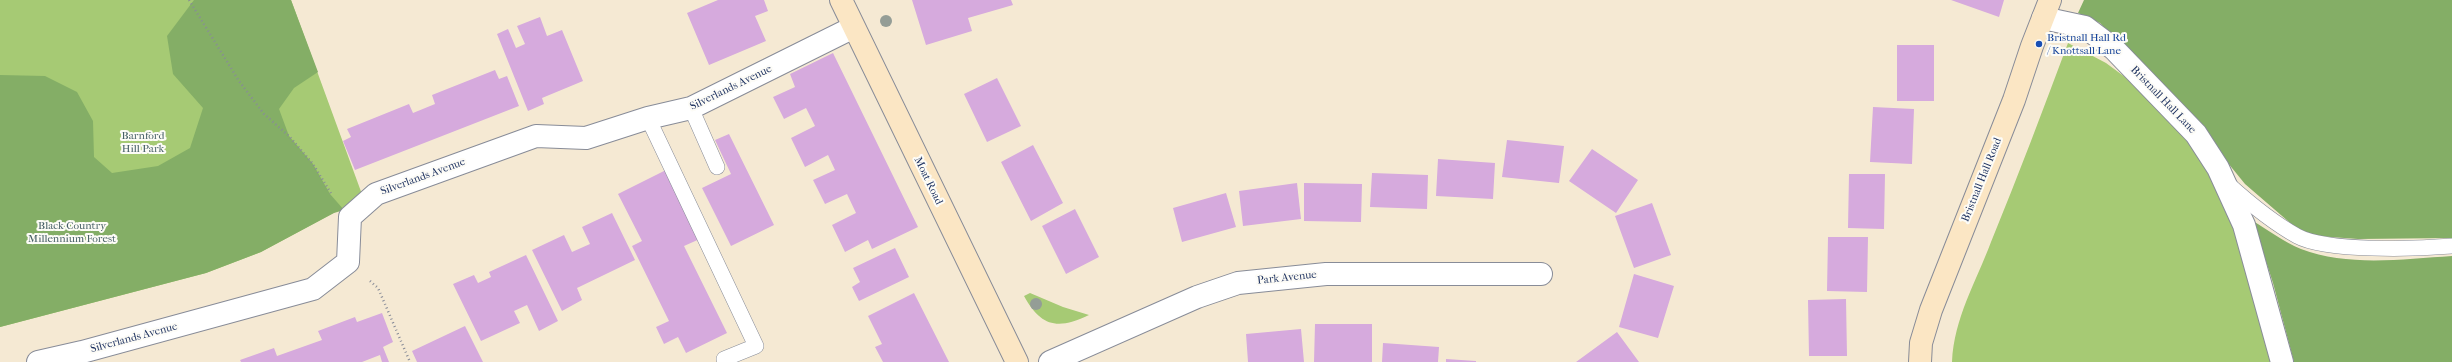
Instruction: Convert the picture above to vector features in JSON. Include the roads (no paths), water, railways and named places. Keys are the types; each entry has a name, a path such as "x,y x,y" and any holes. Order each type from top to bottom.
{"street":[{"name":"Moat Road","path":"840,0 852,28 1017,362"},
{"name":"Bristnall Hall Lane","path":"2047,9 2085,27 2114,50 2196,134 2225,181 2244,225 2282,362"},
{"name":"Bristnall Hall Road","path":"1920,362 1921,343 1932,310 2014,100 2047,9"},
{"name":"Silverlands Avenue","path":"38,362 82,352 313,289 348,262 350,217 376,194 536,136 586,138 648,118 691,108 852,28"},
{"name":"Park Avenue","path":"1050,362 1197,297 1238,283 1326,274 1541,274"}],"lane":[{"path":"691,108 717,167"},
{"path":"648,118 756,346 724,359"},
{"name":"Bristnall Hall Lane","path":"2225,181 2249,203 2298,236 2310,240 2353,248 2452,246"}],"place":[{"name":"Bristnall Hall Rd / Knottsall Lane","path":"2039,44"}],"park label":[{"name":"Barnford Hill Park","path":"143,142"},
{"name":"Black Country Millennium Forest","path":"72,232"}]}
